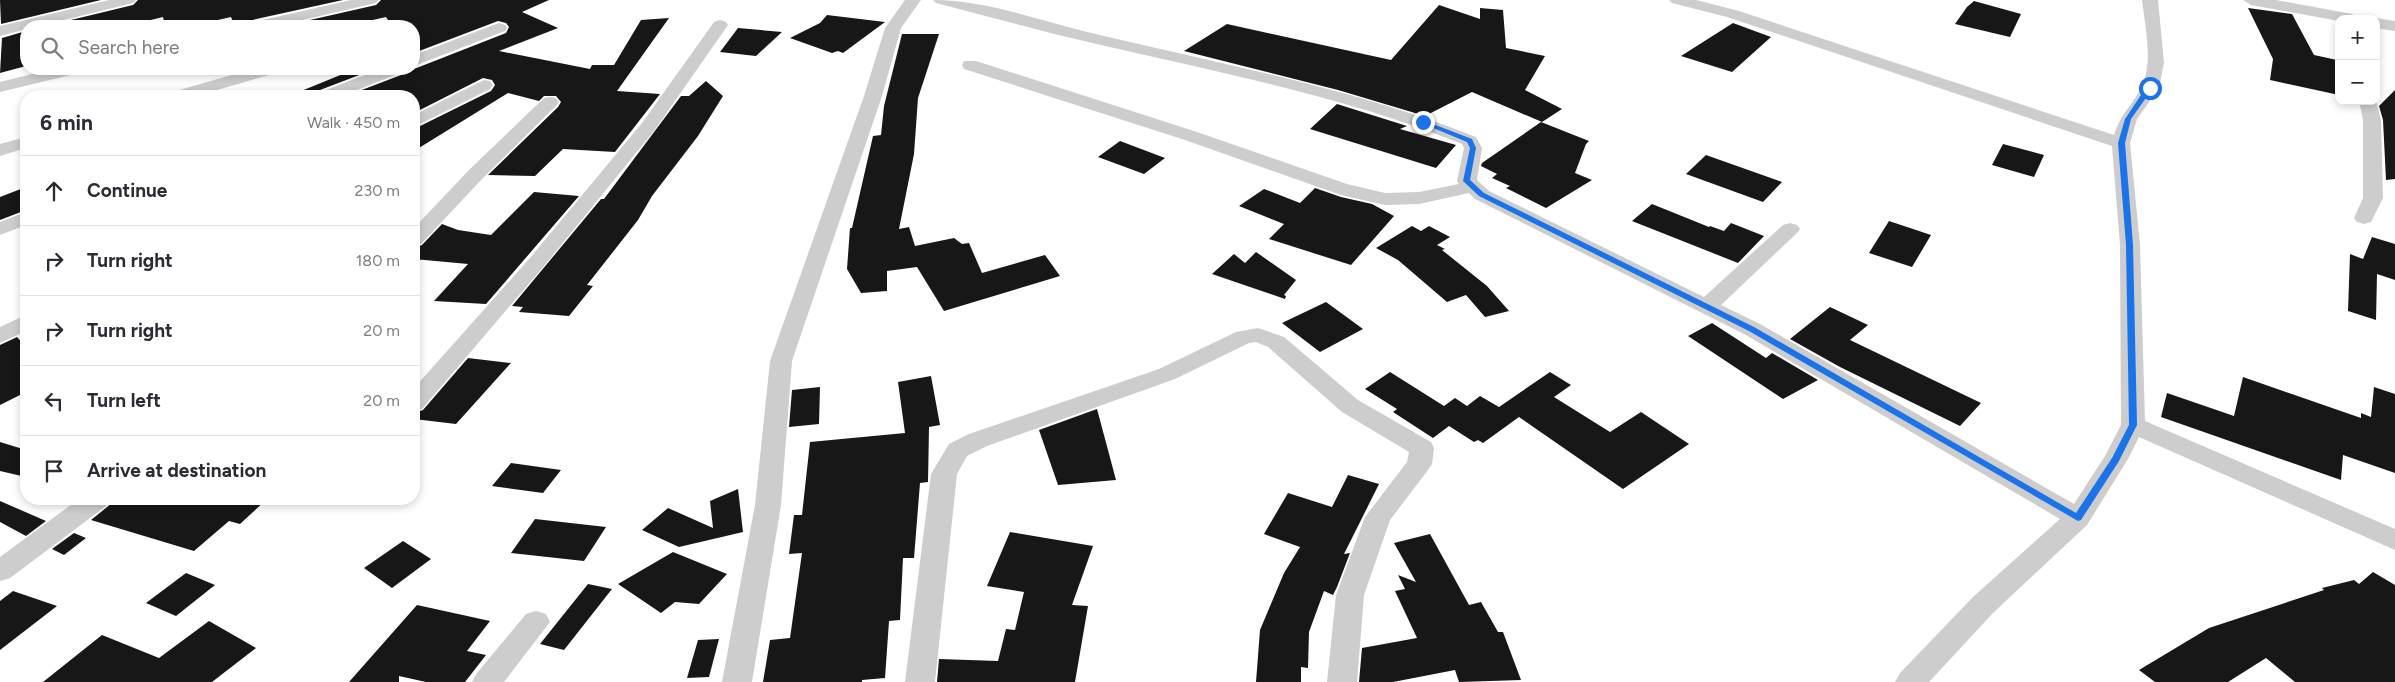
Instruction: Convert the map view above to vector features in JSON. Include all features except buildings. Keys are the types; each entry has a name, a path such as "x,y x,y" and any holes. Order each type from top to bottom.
{"street":[{"path":"43,20 128,0"},
{"path":"283,20 371,0"},
{"path":"737,682 768,505 781,361 873,96 893,28 913,0"},
{"path":"1677,0 1732,14 2121,143"},
{"path":"1910,682 1983,605 2078,518 2116,459 2133,425 2130,245 2121,143 2128,119 2150,88 2156,63 2150,0"},
{"path":"2251,0 2335,16"},
{"path":"950,1 1098,40 1256,75 1423,122 1460,135 1470,141 1473,148 1467,181 1471,187 1482,195 1760,334 2078,518"},
{"path":"2380,24 2395,26"},
{"path":"0,30 20,25"},
{"path":"420,396 537,262 648,127 720,25"},
{"path":"420,59 499,28"},
{"path":"970,65 1191,136 1341,189 1385,199 1418,198 1471,187"},
{"path":"0,87 49,75"},
{"path":"198,90 250,75"},
{"path":"342,90 379,75"},
{"path":"420,119 484,85"},
{"path":"420,234 550,102"},
{"path":"2364,218 2373,198 2372,120 2369,105"},
{"path":"0,150 20,144"},
{"path":"0,229 20,221"},
{"path":"1706,307 1790,229"},
{"path":"0,336 20,325"},
{"path":"920,682 944,474 958,450 978,440 1167,374 1244,337 1258,335 1276,342 1329,390 1350,406 1422,448 1419,464 1378,517 1350,595 1342,682"},
{"path":"2133,425 2395,540"},
{"path":"0,571 89,505"},
{"path":"487,682 536,622"}],"route":[{"path":"1423,122 1460,135 1470,141 1473,148 1467,181 1471,187 1482,195 1752,329 2078,518 2116,459 2133,425 2130,245 2121,143 2128,119 2150,88"}]}
